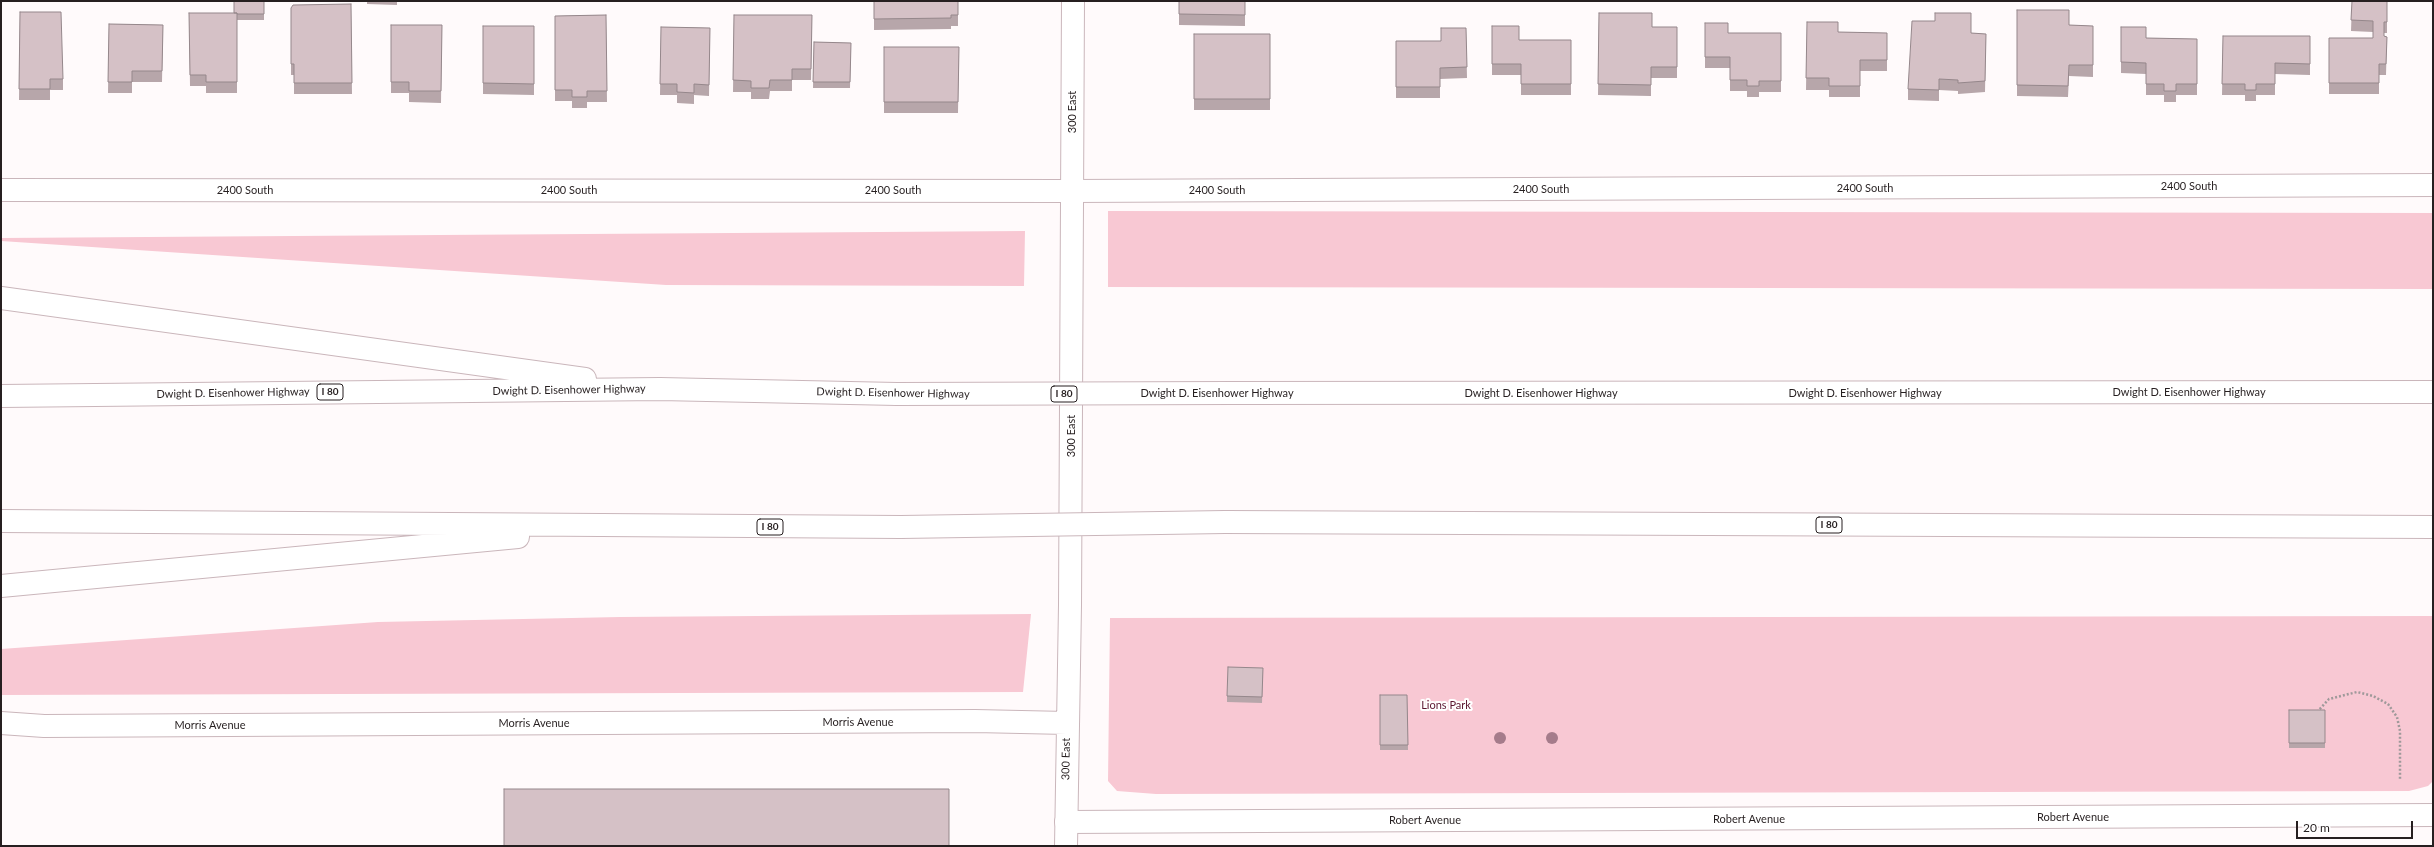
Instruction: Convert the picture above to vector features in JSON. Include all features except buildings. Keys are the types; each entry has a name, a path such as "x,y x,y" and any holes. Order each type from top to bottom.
{"main road":[{"name":"300 East","path":"1066,846 1070,605 1073,1"},
{"name":"2400 South","path":"1,190 1072,191 2433,185"},
{"path":"1,298 660,389"},
{"name":"Dwight D. Eisenhower Highway","path":"1,396 660,389 897,394 2433,392"},
{"name":"I 80","path":"1,521 901,527 1225,522 2433,527"},
{"path":"1,586 638,526"},
{"name":"Morris Avenue","path":"1,723 52,726 959,721 1067,723"},
{"name":"Robert Avenue","path":"1066,822 2433,815"}],"path":[{"path":"2315,716 2320,706 2330,699 2343,694 2357,692 2374,696 2388,704 2397,716 2400,732 2400,780"}],"green space":[{"path":"1108,211 2433,213 2433,289 1108,287"},
{"path":"1025,231 1024,286 666,285 1,241 1,238"},
{"path":"1031,614 1023,692 1,695 1,649 378,622 620,617"},
{"name":"Lions Park","path":"2433,616 2433,781 2428,786 2409,791 1156,794 1117,791 1108,781 1110,618"}]}
